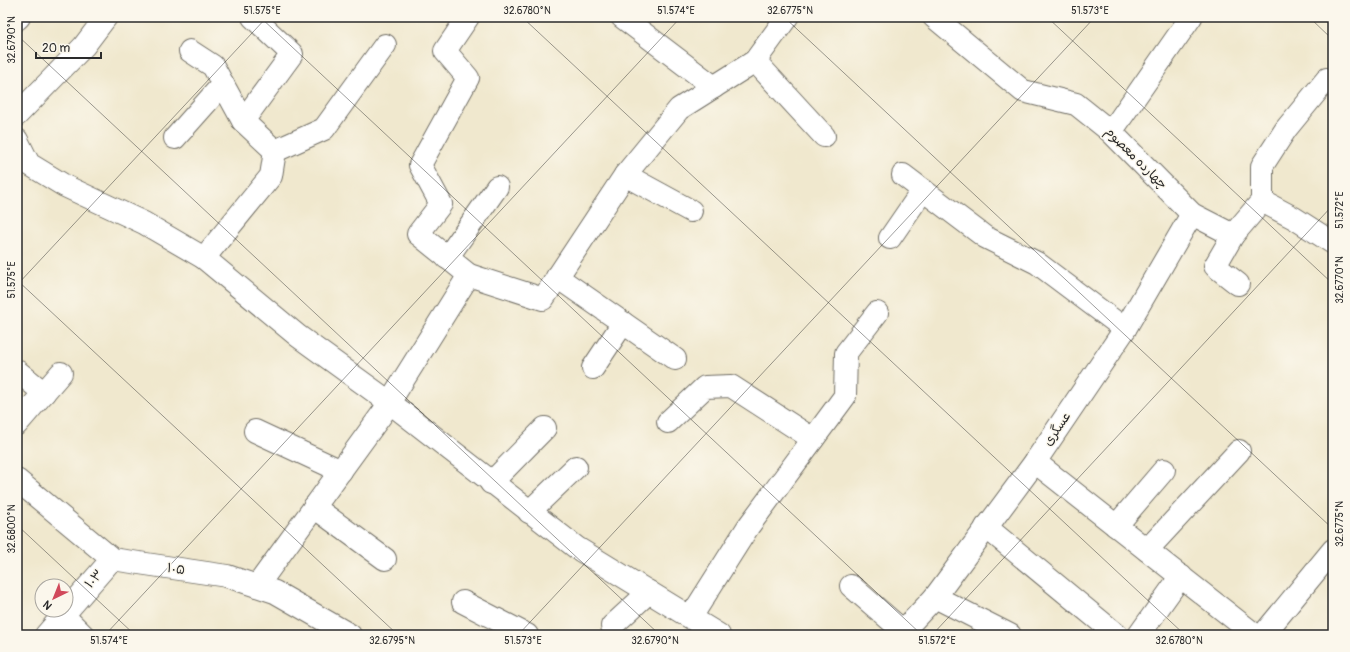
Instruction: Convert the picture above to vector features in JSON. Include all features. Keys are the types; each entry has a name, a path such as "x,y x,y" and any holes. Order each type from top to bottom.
{"street":[{"path":"17,115 84,46 106,17"},
{"path":"244,121 292,54 253,17"},
{"path":"468,17 445,51 468,78 420,165 441,204 418,234 469,275 543,299 625,175 679,109 755,62 787,17"},
{"path":"622,17 714,87"},
{"name":"چهارده معصوم","path":"934,17 1023,91 1076,104 1111,132 1192,214 1233,234"},
{"path":"1111,132 1191,17"},
{"path":"275,151 324,130 386,45"},
{"path":"190,51 213,66 244,121 275,151"},
{"path":"755,62 824,136"},
{"path":"1238,284 1215,266 1233,234 1262,201 1262,166 1286,129 1327,79"},
{"path":"175,138 223,84"},
{"path":"17,140 29,164 65,186 144,223 204,258 298,336 389,402 491,483 577,548 719,635"},
{"path":"204,258 271,176 275,151"},
{"path":"625,175 691,211"},
{"path":"903,175 985,236 1037,263 1125,329"},
{"path":"447,258 497,187"},
{"path":"890,238 922,190"},
{"path":"1262,201 1294,218 1333,243"},
{"name":"عسگری","path":"851,586 902,633 935,597 1035,462 1125,329 1192,214"},
{"path":"257,586 341,471 389,402 469,275"},
{"path":"557,277 675,359"},
{"path":"691,617 748,527 845,396 846,353 877,313"},
{"path":"593,368 623,323"},
{"path":"17,371 44,393"},
{"path":"17,424 61,373"},
{"path":"668,422 705,387 731,386 814,439"},
{"path":"491,483 545,428"},
{"path":"255,431 341,471"},
{"path":"1147,550 1239,451"},
{"path":"1035,462 1255,635"},
{"path":"529,512 576,467"},
{"path":"1116,526 1164,470"},
{"path":"17,480 112,560"},
{"path":"314,507 385,559"},
{"path":"986,528 1117,635"},
{"path":"1263,635 1333,550"},
{"name":"۱۰۵","path":"112,560 227,576 274,592 350,635"},
{"name":"۱۰۳","path":"74,603 112,560"},
{"path":"1139,635 1181,576"},
{"path":"612,626 649,592"},
{"path":"935,597 1010,635"},
{"path":"463,602 527,635"},
{"name":"۱۰۳","path":"46,635 60,618"},
{"path":"66,618 83,635"}]}
